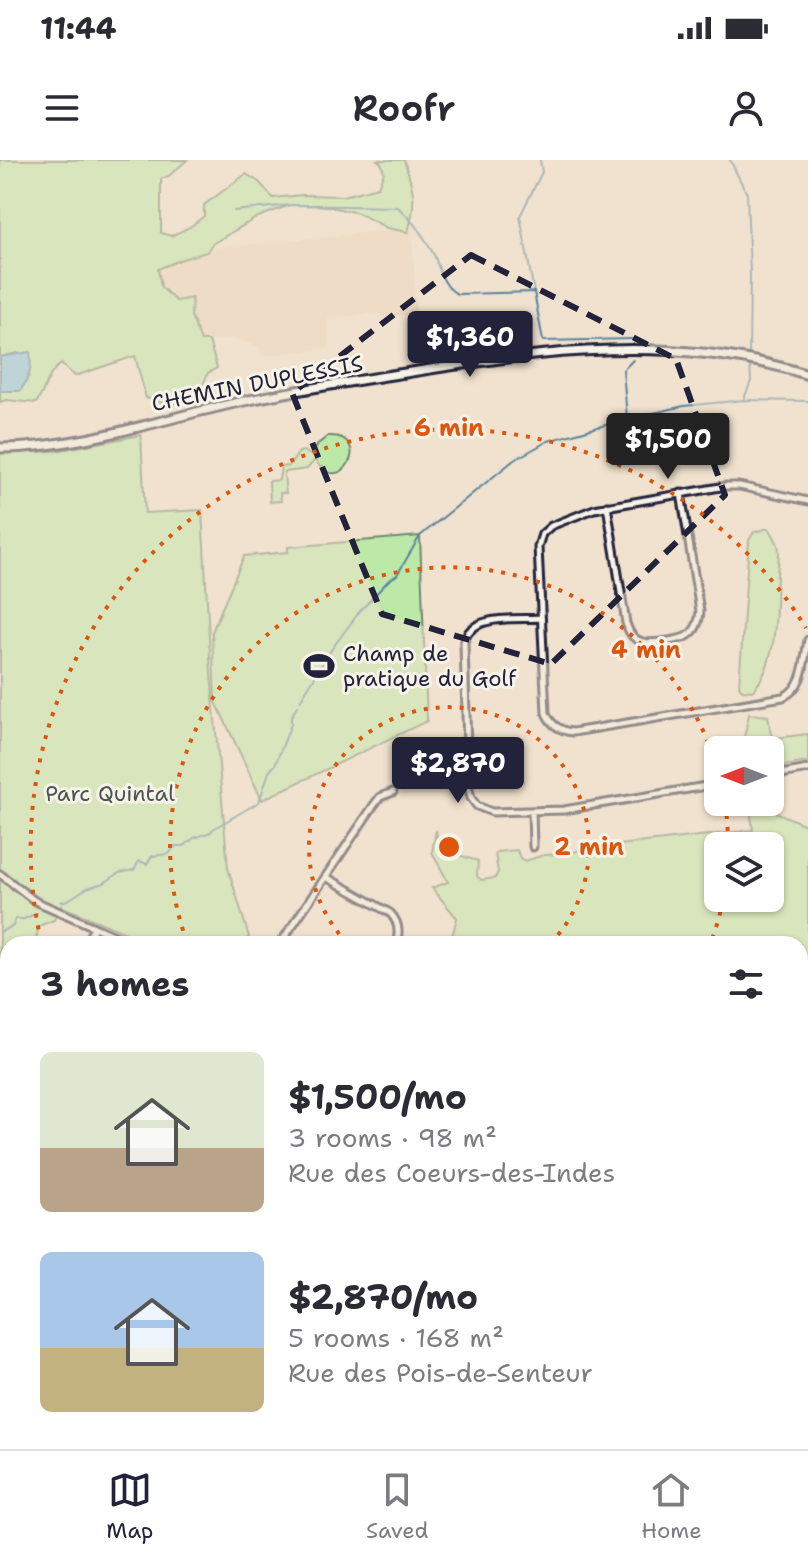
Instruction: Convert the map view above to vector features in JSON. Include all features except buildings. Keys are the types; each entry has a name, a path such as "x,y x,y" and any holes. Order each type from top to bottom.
{"street":[{"name":"CHEMIN DUPLESSIS","path":"0,448 64,443 265,396 527,356 611,350 679,350 749,359 808,375"},
{"path":"808,501 733,486 607,506 551,526 542,534 538,547 546,713 551,723 568,731 783,697 799,683 808,640"},
{"path":"607,506 626,623 632,637 644,642 676,640 693,631 700,611 681,493"},
{"path":"541,618 482,622 465,636 468,785 477,806 492,812 564,810 704,786"},
{"path":"784,773 808,769"},
{"path":"285,936 374,805 380,797 393,792"},
{"path":"532,811 533,847"},
{"path":"0,874 35,901 115,936"},
{"path":"326,877 390,913 398,936"},
{"path":"90,936 94,927"}],"highlighted area":[{"path":"471,255 676,359 725,495 551,664 382,614 292,393"}],"shaded area":[{"path":"412,228 416,314 384,317 376,313 328,319 330,348 261,356 260,347 236,339 161,344 144,255"}],"green space":[{"path":"0,160 187,160 161,179 161,233 171,236 204,216 204,205 246,174 259,182 273,198 343,196 378,187 384,172 377,160 404,160 412,188 413,212 408,232 387,228 358,213 321,205 290,205 258,217 212,244 207,252 158,269 161,287 176,301 192,298 191,316 201,341 209,341 217,368 208,373 200,388 186,399 170,403 146,398 135,356 75,376 61,364 53,372 36,403 0,402 0,391 20,390 17,353 0,357"},
{"name":"Parc Quintal","path":"141,435 145,513 202,510 211,674 228,868 249,936 133,936 61,906 54,920 39,926 37,936 0,936 0,453 56,451"},
{"path":"328,436 342,438 349,445 349,463 343,470 335,473 325,471 315,460 307,469 285,472 286,493 280,493 281,501 270,502 269,481 279,480 281,467 289,466 299,452 304,451 312,456 318,444"},
{"path":"769,528 779,552 774,636 761,679 753,691 742,690 739,686 749,540 754,532"},
{"name":"Champ de pratique du Golf","path":"420,536 427,721 262,800 215,700 212,632 244,556 288,552 288,547"},
{"path":"749,714 768,716 773,736 744,736"},
{"path":"808,734 808,762 784,766 784,737"},
{"path":"751,816 784,816 808,826 808,936 452,936 457,918 432,888 448,882 432,852 436,830 439,849 478,861 477,876 481,880 495,878 498,872 497,852 517,850 525,861 544,855 704,835 704,912 784,912 784,832 735,832 753,830"}],"water":[{"path":"30,352 30,372 20,391 0,391 0,357"}],"waterway":[{"path":"540,160 542,172 520,216 543,341 632,339"},
{"path":"730,160 747,194 749,356"},
{"path":"234,211 290,205 398,207 422,235 452,291 457,294 534,292"},
{"path":"627,418 623,370 633,360"},
{"path":"744,399 751,381 750,363"},
{"path":"300,701 333,647 360,611 397,575 420,536 514,460 548,441 684,406 744,400 808,401"},
{"path":"61,902 119,873 134,870 139,861 147,864 152,856 169,854 175,846 184,846 194,838 211,832 259,802 297,706"},
{"path":"0,932 13,926 15,919 37,913"}],"place":[{"name":"Champ de pratique du Golf","path":"319,666"}]}
